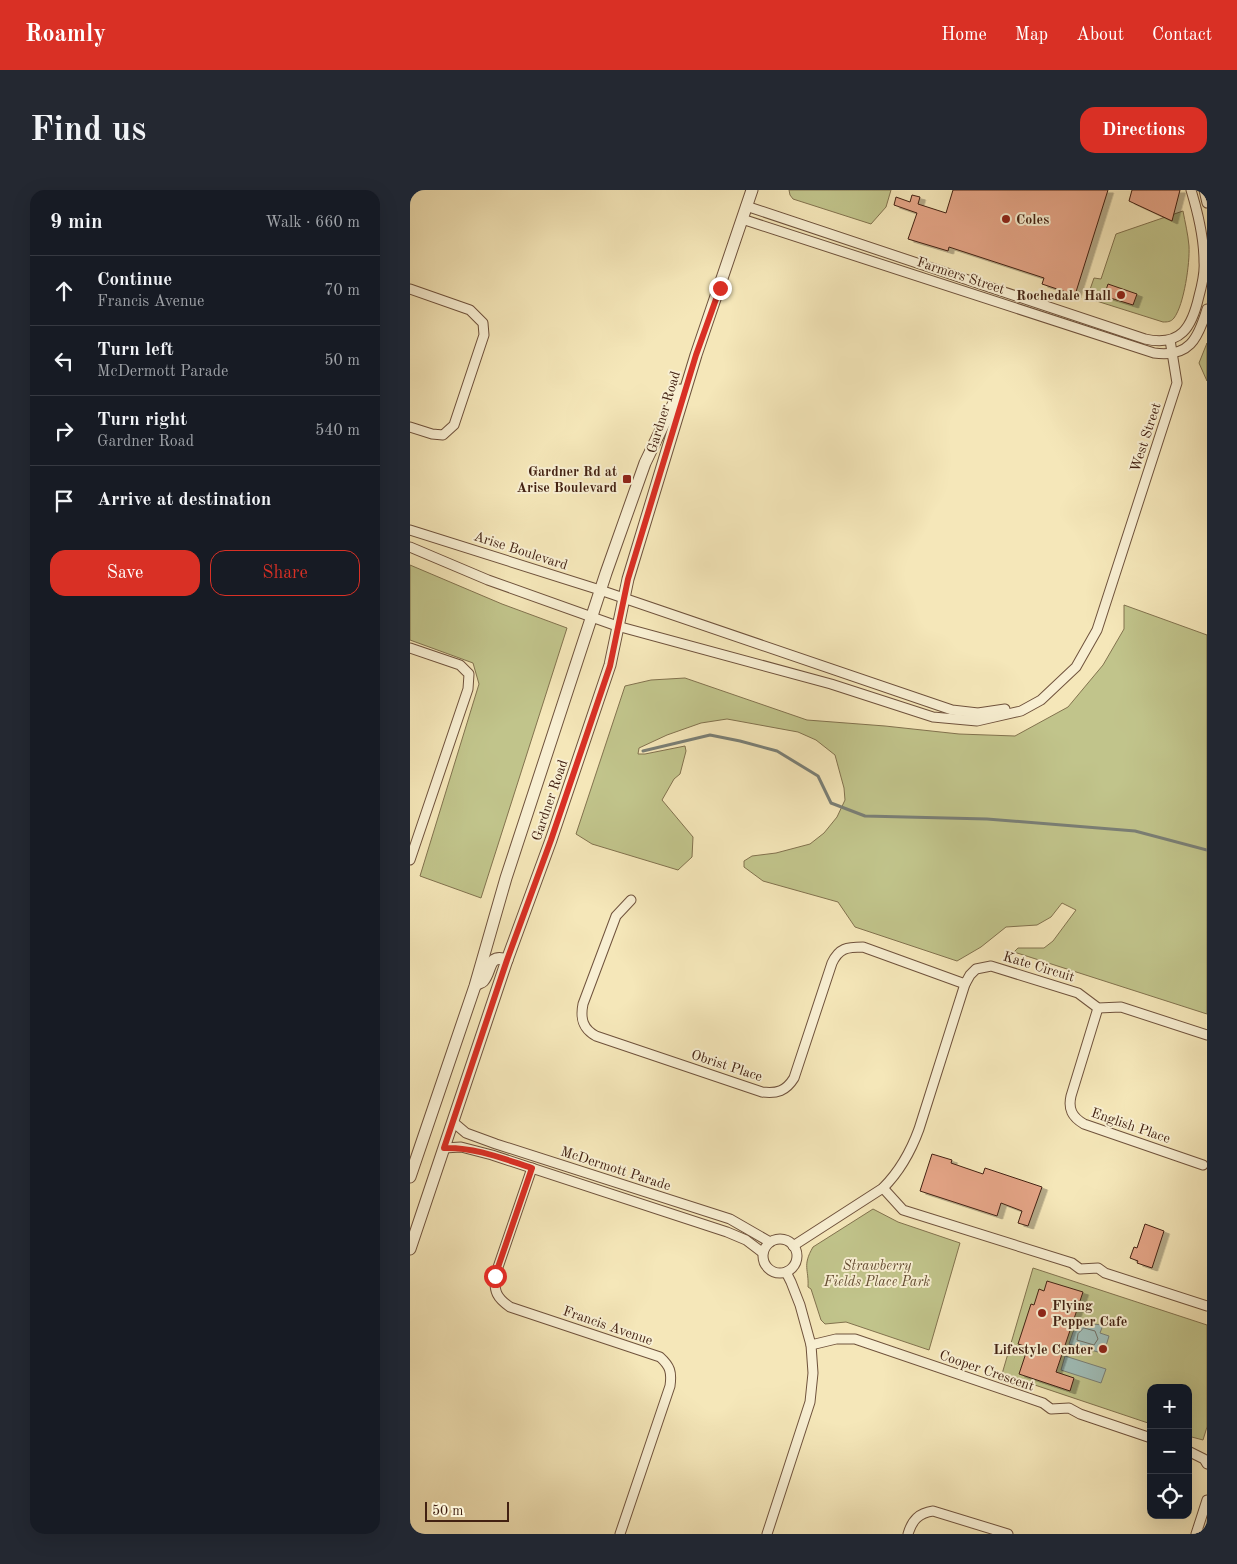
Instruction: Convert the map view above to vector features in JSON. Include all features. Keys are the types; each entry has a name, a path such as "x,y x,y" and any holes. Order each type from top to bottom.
{"street":[{"name":"Gardner Road","path":"410,1249 507,960 551,840 610,666 623,598 696,355 752,190"},
{"path":"1170,340 1183,333 1192,320 1203,278 1202,235 1191,190"},
{"path":"1204,190 1207,203"},
{"name":"Farmers Street","path":"746,206 1145,339 1163,342 1170,340"},
{"name":"Farmers Street","path":"742,219 1154,353 1172,353"},
{"path":"410,289 470,310 483,323 484,336 454,424 443,435 432,434 410,427"},
{"path":"1172,353 1189,347 1194,341 1199,334 1207,309"},
{"path":"1071,325 1074,315"},
{"name":"West Street","path":"1040,700 1076,667 1097,630 1177,383 1170,340"},
{"name":"Gardner Road","path":"410,1177 475,986 506,878 600,590 646,463 696,355"},
{"name":"Arise Boulevard","path":"410,530 600,590 952,710 978,713 1011,708 1040,700"},
{"path":"410,547 488,580 617,626 831,684 933,718 977,721 1021,711 1040,700"},
{"path":"410,648 460,665 469,674 468,689 410,860"},
{"path":"831,684 836,670"},
{"name":"Obrist Place","path":"631,900 616,916 583,1004 581,1016 588,1032 762,1092 774,1094 782,1091 789,1086 794,1078 832,963 835,956 841,950 849,947 863,947 965,984"},
{"path":"475,986 484,980 491,963 496,958 507,960"},
{"name":"Kate Circuit","path":"793,1246 883,1188 892,1179 913,1147 965,984 976,969 991,966 1078,993 1098,1008"},
{"path":"1098,1008 1121,1007 1207,1035"},
{"name":"English Place","path":"1098,1008 1069,1105 1076,1119 1084,1124 1203,1165"},
{"name":"McDermott Parade","path":"452,1122 466,1133 496,1144 730,1219 770,1242"},
{"name":"McDermott Parade","path":"444,1148 461,1147 492,1155 727,1232 746,1240 763,1253"},
{"name":"Francis Avenue","path":"532,1168 495,1276 496,1294 501,1301 510,1307 660,1357 668,1364 671,1374 670,1386 620,1534"},
{"path":"883,1188 902,1210 1072,1263 1080,1269 1098,1268 1104,1273 1207,1306"},
{"path":"782,1239 793,1246 796,1251 795,1263 792,1268 786,1272 774,1272 769,1269 763,1259 763,1253 770,1242 782,1239"},
{"path":"767,1534 810,1402 813,1374 811,1345 800,1305 786,1272"},
{"name":"Cooper Crescent","path":"811,1345 836,1339 855,1339 1043,1403 1051,1409 1069,1408 1080,1414 1147,1437"},
{"path":"1192,1453 1204,1459 1207,1464"},
{"path":"1196,1534 1207,1500"},
{"path":"908,1534 915,1518 925,1512 933,1511 1008,1534"}],"green space":[{"path":"789,190 891,190 886,207 871,224 793,199"},
{"path":"1183,211 1189,242 1189,253 1186,284 1181,304 1173,319 1169,322 1163,322 1087,298 1094,278 1101,279 1116,234"},
{"path":"1207,343 1207,381 1199,363"},
{"path":"410,565 502,604 567,628 481,898 420,876 479,684 473,663 410,640"},
{"path":"1124,605 1207,635 1207,1014 1014,952 1018,948 1044,948 1053,941 1076,910 1062,903 1051,917 1037,925 1006,927 981,947 957,961 855,927 838,902 763,881 744,867 744,861 752,856 776,853 810,844 824,833 837,817 845,800 844,788 835,755 816,740 798,732 727,719 701,723 667,735 639,748 638,754 645,754 685,746 686,751 680,774 674,779 662,800 693,837 692,857 678,870 592,844 576,834 625,686 651,680 685,678 807,720 959,734 1015,736 1068,707 1103,665 1124,629"},
{"name":"Strawberry Fields Place Park","path":"873,1209 898,1222 960,1243 929,1350 846,1322 825,1324 821,1320 811,1289 808,1287 807,1263 810,1253 813,1247"},
{"name":"Lifestyle Center","path":"1033,1268 1207,1325 1207,1427 1203,1440 1192,1437 1192,1384 1147,1384 1147,1423 1002,1374"}],"water":[{"path":"1081,1323 1103,1325 1100,1333 1109,1336 1106,1346 1100,1345 1098,1352 1069,1344 1073,1332"},
{"path":"1065,1356 1106,1369 1101,1383 1061,1370"}],"building":[{"path":"953,190 1108,190 1075,295 1042,284 1044,278 949,247 948,251 908,239 917,213 894,205 896,197 910,202 912,195 920,197 918,204 946,213"},
{"path":"1132,190 1180,190 1172,221 1129,201"},
{"name":"Rochedale Hall","path":"1108,284 1137,294 1133,305 1104,296"},
{"path":"932,1154 952,1160 951,1163 983,1174 985,1168 1042,1187 1028,1226 1018,1223 1022,1211 1001,1203 997,1216 920,1191"},
{"path":"1145,1224 1164,1231 1152,1268 1137,1263 1138,1261 1130,1258 1134,1247 1137,1248"},
{"path":"1047,1281 1083,1292 1056,1372 1074,1378 1070,1391 1019,1374 1028,1347 1018,1344 1031,1304 1034,1305 1039,1289 1044,1291"}],"waterway":[{"path":"643,751 710,735 777,751 818,776 831,803 865,816 987,819 1135,831 1207,850"}],"place":[{"name":"Coles","path":"1006,219"},
{"name":"Rochedale Hall","path":"1121,295"},
{"name":"Gardner Rd at Arise Boulevard","path":"627,479"},
{"name":"Flying Pepper Cafe","path":"1042,1313"},
{"name":"Lifestyle Center","path":"1103,1349"}],"route":[{"path":"495,1276 532,1168 461,1147 444,1148 507,960 551,840 610,666 628,579 696,355 720,288"}]}
